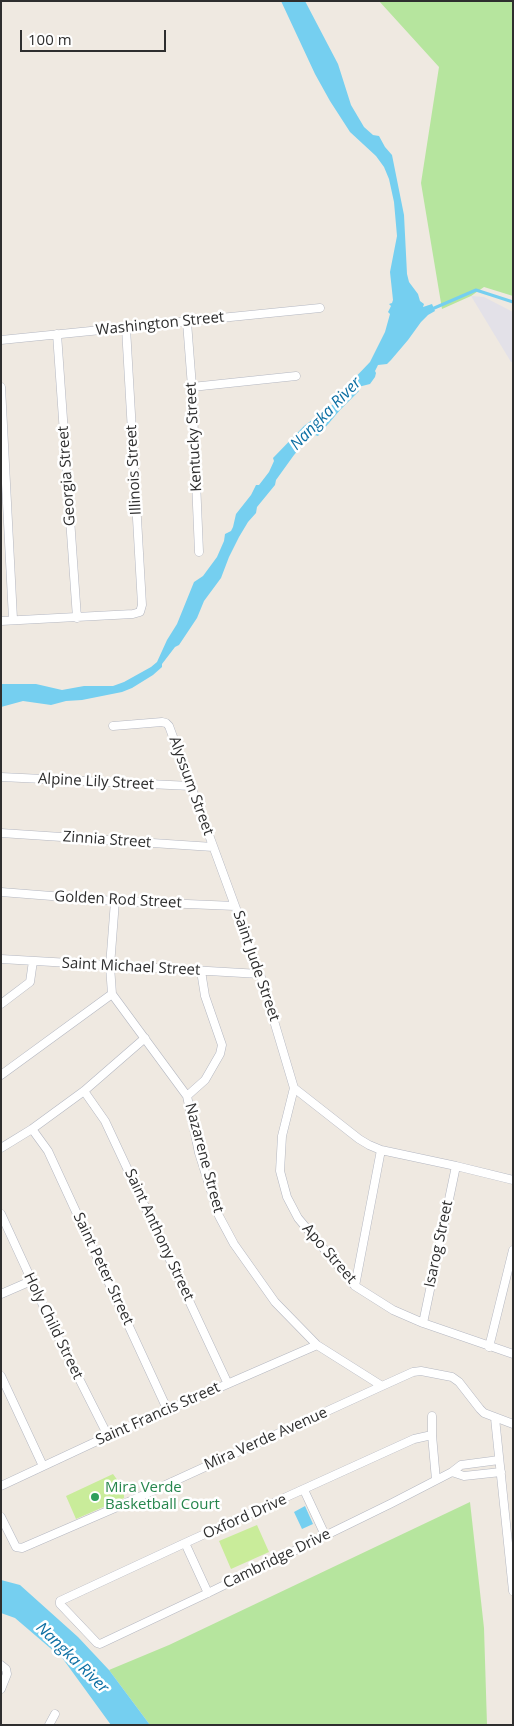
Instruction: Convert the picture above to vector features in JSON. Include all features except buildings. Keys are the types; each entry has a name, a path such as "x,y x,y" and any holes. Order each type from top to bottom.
{"street":[{"name":"Washington Street","path":"1,340 320,308"},
{"name":"Kentucky Street","path":"188,322 199,552"},
{"name":"Illinois Street","path":"77,618 133,614 140,612 142,605 126,328"},
{"name":"Georgia Street","path":"57,334 77,618"},
{"path":"192,387 296,376"},
{"path":"1,387 13,619"},
{"path":"1,621 13,619 77,618"},
{"name":"Alyssum Street","path":"112,726 162,722 169,726 213,847"},
{"name":"Alpine Lily Street","path":"1,777 191,786"},
{"name":"Zinnia Street","path":"1,833 213,847"},
{"name":"Saint Jude Street","path":"213,847 260,974 294,1088"},
{"name":"Golden Rod Street","path":"1,892 116,901 235,906"},
{"path":"1,1075 112,994 110,966 116,901"},
{"name":"Saint Michael Street","path":"1,959 260,974"},
{"path":"1,1004 30,982 33,961"},
{"path":"187,1096 205,1080 220,1054 222,1045 206,996 202,971"},
{"name":"Nazarene Street","path":"112,994 187,1096 199,1153 215,1204 226,1229 275,1302 317,1345 382,1386"},
{"path":"1,1148 32,1129 84,1091 146,1038"},
{"path":"294,1088 359,1139 381,1150 513,1180"},
{"name":"Apo Street","path":"294,1088 280,1146 280,1171 283,1184 298,1218 355,1286 393,1310 422,1323 513,1354"},
{"name":"Saint Anthony Street","path":"84,1091 105,1121 228,1384"},
{"name":"Saint Peter Street","path":"32,1129 48,1151 168,1411"},
{"path":"355,1286 381,1150"},
{"name":"Isarog Street","path":"422,1323 456,1166"},
{"name":"Holy Child Street","path":"1,1214 3,1224 108,1436"},
{"path":"489,1347 513,1250"},
{"path":"1,1294 31,1281"},
{"name":"Saint Francis Street","path":"1,1486 108,1436 317,1345"},
{"path":"382,1386 413,1372 421,1371 446,1375 460,1382 480,1409 494,1418 513,1424"},
{"path":"1,1376 43,1466"},
{"name":"Mira Verde Avenue","path":"1,1517 16,1547 22,1548 133,1500 382,1386"},
{"path":"432,1416 436,1480"},
{"path":"494,1418 513,1591"},
{"name":"Oxford Drive","path":"100,1644 59,1602 414,1439 432,1435"},
{"name":"Cambridge Drive","path":"100,1644 208,1593 436,1480 461,1465 499,1460"},
{"path":"452,1472 464,1476 501,1472"},
{"path":"304,1490 325,1535"},
{"path":"185,1544 208,1593"},
{"path":"1,1665 6,1669 7,1674 1,1690"},
{"path":"49,1725 54,1714"}],"shaded area":[{"path":"471,296 484,297 513,312 513,362 511,362"}],"green space":[{"path":"379,1 513,1 513,296 484,287 471,296 442,309 421,183 439,67"},
{"name":"Mira Verde Basketball Court","path":"113,1474 124,1490 124,1498 76,1519 66,1496"},
{"path":"470,1502 484,1628 487,1725 150,1725 109,1670 169,1645"},
{"path":"257,1525 269,1552 231,1569 219,1541"}],"water":[{"name":"Nangka River","path":"281,1 305,1 338,64 351,105 364,127 373,135 379,136 392,155 404,215 409,282 418,294 420,301 424,304 423,307 432,304 435,311 421,322 387,364 378,365 375,377 370,384 358,387 359,391 318,436 312,434 294,455 276,480 275,485 257,507 256,513 239,537 221,578 204,601 197,618 179,645 175,647 162,664 162,667 153,675 122,692 51,705 23,701 1,707 1,684 36,684 62,690 84,686 113,686 124,682 157,662 177,624 194,582 203,576 217,557 225,534 231,531 233,527 236,514 251,495 256,485 259,485 269,472 274,461 273,458 304,426 336,402 348,385 370,362 385,332 390,314 388,312 391,306 389,304 393,300 390,272 397,236 394,202 389,179 384,167 376,156 350,132 330,101 315,74"},
{"path":"305,1506 313,1524 302,1529 294,1512"},
{"name":"Nangka River","path":"1,1580 20,1585 78,1637 109,1670 150,1725 111,1725 63,1659 15,1618 1,1613"}],"waterway":[{"path":"432,309 476,290 513,302"}],"place":[{"name":"Mira Verde Basketball Court","path":"95,1497"}]}
